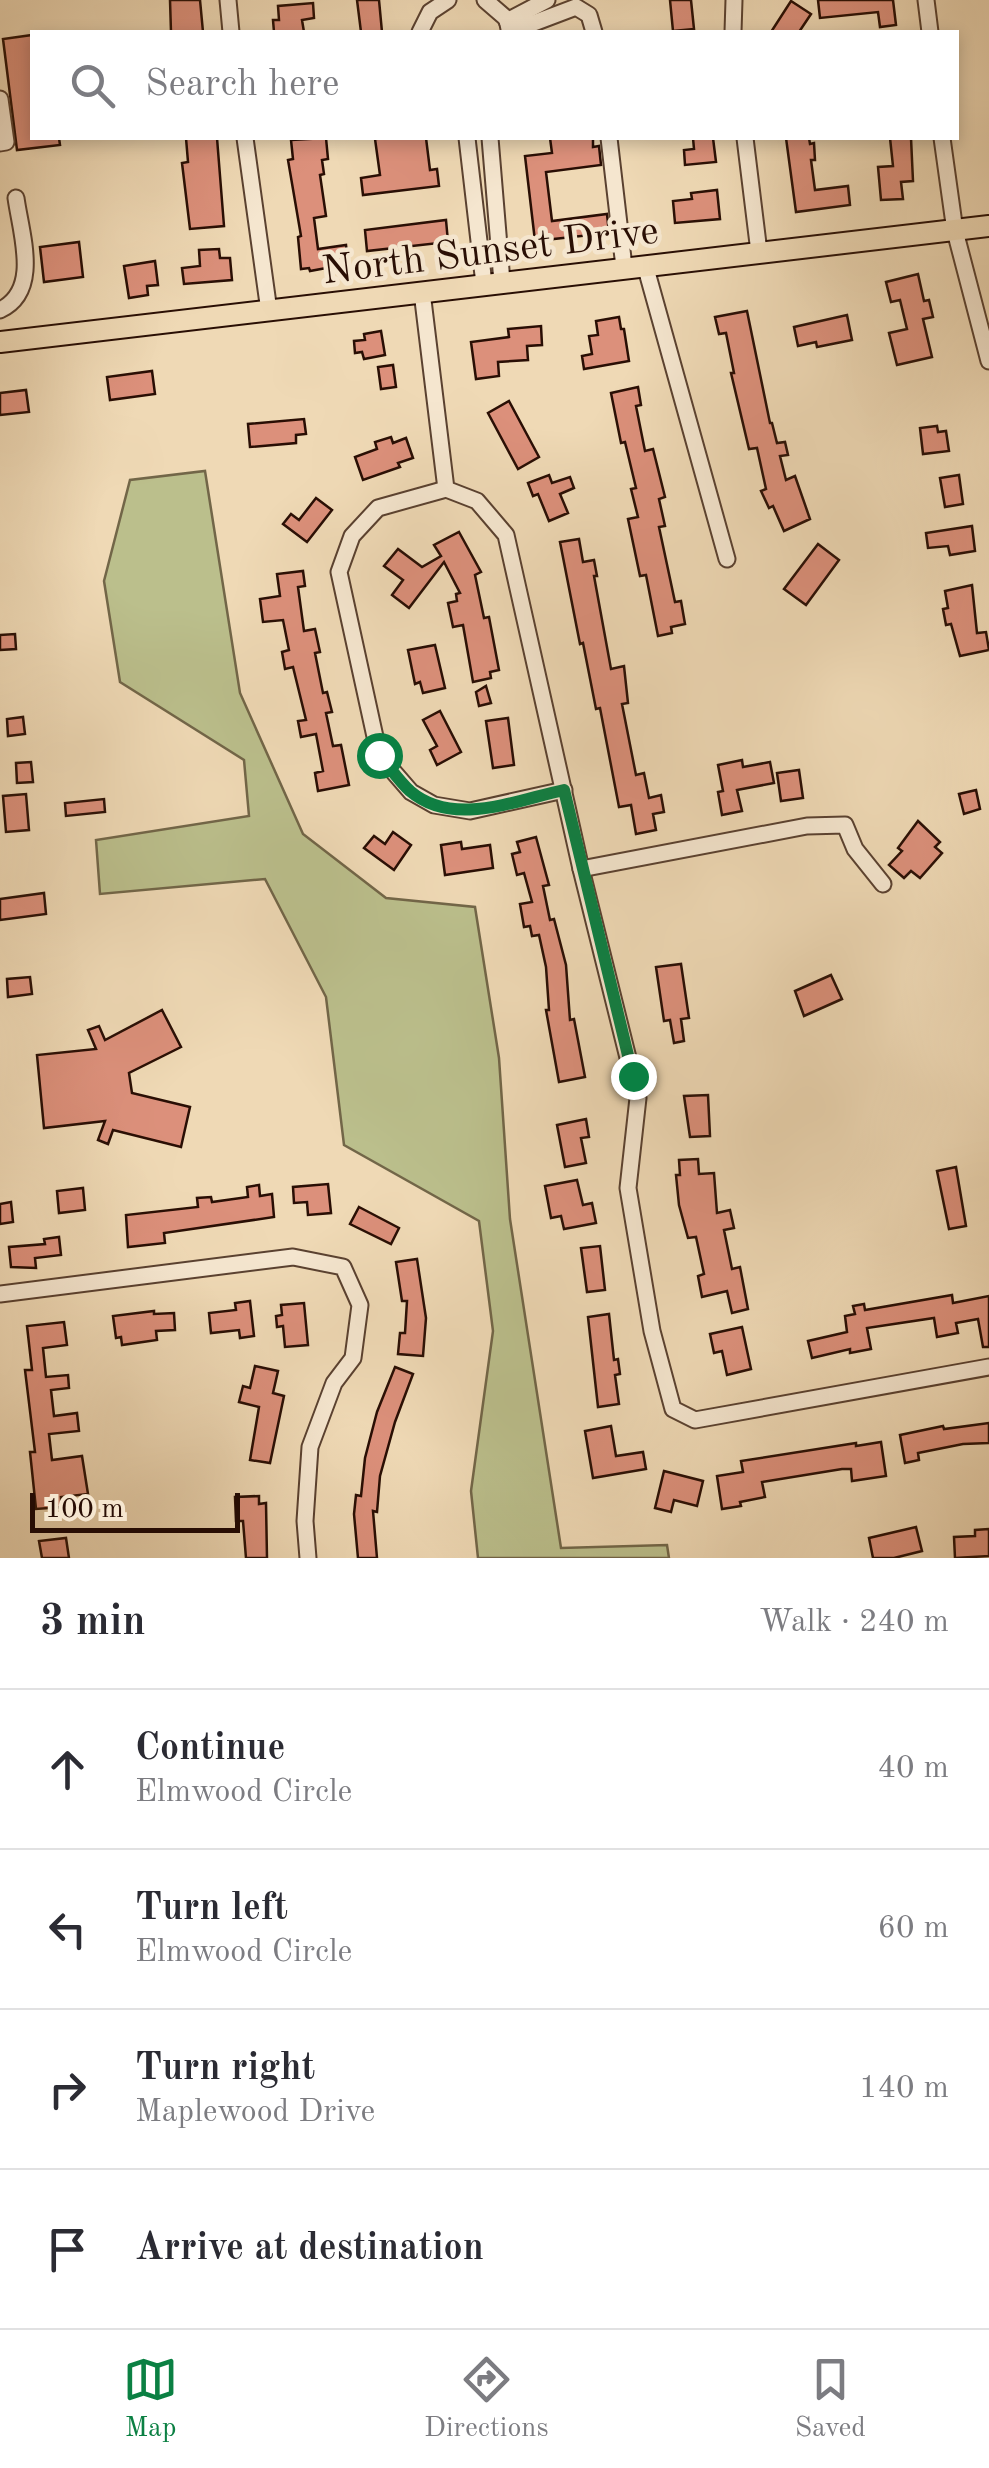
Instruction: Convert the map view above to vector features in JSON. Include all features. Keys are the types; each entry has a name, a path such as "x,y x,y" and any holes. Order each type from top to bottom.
{"main road":[{"name":"North Sunset Drive","path":"0,342 989,226"}],"street":[{"path":"228,0 231,30"},
{"path":"421,30 430,12 448,0"},
{"path":"485,0 509,29"},
{"path":"509,29 548,0"},
{"path":"734,0 734,30"},
{"path":"926,0 930,30"},
{"path":"509,29 576,7 589,16 593,30"},
{"path":"0,99 6,142 0,143"},
{"path":"245,140 269,311"},
{"path":"467,140 493,283"},
{"path":"490,140 493,283"},
{"path":"608,140 634,266 726,560"},
{"path":"745,140 758,252"},
{"path":"942,140 955,230 989,361"},
{"path":"0,310 12,304 27,278 16,198"},
{"path":"422,292 446,489"},
{"path":"564,790 470,811 434,805 411,792 379,755 339,572 352,536 378,508 446,489 478,501 506,535 638,1098 628,1188 652,1331 673,1409 695,1420 989,1368"},
{"path":"582,869 807,826 846,825 856,849 882,884"},
{"path":"0,1294 293,1256 344,1267 360,1305 353,1358 334,1383 310,1447 305,1520 308,1558"}],"green space":[{"path":"205,471 240,693 303,834 386,898 475,907 499,1058 510,1219 561,1548 667,1545 669,1558 478,1558 471,1491 493,1331 479,1221 344,1145 326,997 265,879 100,894 96,840 249,816 244,760 120,682 104,581 130,480"}],"building":[{"path":"170,0 200,0 203,30 171,30"},
{"path":"357,0 379,0 382,30 361,30"},
{"path":"670,0 691,0 694,29 673,30"},
{"path":"818,0 893,0 896,25 880,27 878,12 820,18"},
{"path":"791,1 811,14 800,30 772,30"},
{"path":"313,3 314,18 302,20 304,30 274,30 273,20 279,20 278,6"},
{"path":"30,35 30,140 59,140 60,145 17,150 3,39"},
{"path":"186,140 217,140 224,226 190,229 182,163 188,162"},
{"path":"291,140 326,140 328,159 322,160 324,174 320,175 326,216 314,218 318,249 346,245 348,264 301,269 301,236 288,160 293,159"},
{"path":"375,140 426,140 430,170 437,169 439,186 363,195 361,178 380,175"},
{"path":"550,140 593,140 593,147 599,146 601,165 546,172 552,221 607,214 609,233 535,241 525,156 552,153"},
{"path":"693,140 713,140 716,162 685,165 684,150 694,149"},
{"path":"786,140 809,140 810,144 814,143 815,160 811,160 815,190 848,186 850,205 796,212"},
{"path":"890,140 911,140 913,181 901,182 903,199 881,200 878,167 893,166"},
{"path":"717,190 720,219 675,223 673,201 692,199 691,193"},
{"path":"446,220 448,242 367,251 365,230"},
{"path":"79,242 83,277 44,282 40,247"},
{"path":"219,249 220,258 230,258 232,280 184,284 182,268 200,266 199,250"},
{"path":"155,261 158,285 147,286 148,295 129,298 124,266"},
{"path":"918,274 924,301 929,300 933,317 923,319 932,357 897,365 889,333 907,329 900,300 891,302 886,282"},
{"path":"747,311 770,423 777,443 785,442 788,455 780,456 786,480 795,476 810,519 784,531 761,491 766,489 757,448 749,449 726,333 719,334 715,317"},
{"path":"847,315 852,340 817,347 816,342 798,346 794,327"},
{"path":"619,317 629,361 584,369 582,356 592,354 589,336 598,335 596,321"},
{"path":"541,326 542,345 527,346 528,360 498,362 499,376 476,379 471,342 509,337 508,329"},
{"path":"381,331 385,355 364,359 362,352 355,353 354,341 365,340 364,334"},
{"path":"393,365 396,387 381,389 378,367"},
{"path":"152,371 155,394 110,400 107,377"},
{"path":"638,387 641,405 636,406 645,451 653,449 665,497 659,499 665,526 659,527 675,602 681,601 685,624 658,636 646,575 640,576 628,519 638,517 631,489 636,488 625,442 621,443 611,393"},
{"path":"26,390 29,412 0,415 0,393"},
{"path":"509,401 539,457 518,469 488,413"},
{"path":"304,419 306,434 296,435 296,443 250,447 248,424"},
{"path":"937,426 938,432 946,431 949,451 923,454 920,428"},
{"path":"391,437 393,443 406,438 413,458 398,463 400,467 363,480 355,457 377,449 375,442"},
{"path":"549,475 552,483 570,477 574,488 560,494 568,513 549,521 538,494 533,496 528,483"},
{"path":"959,475 963,504 945,507 940,478"},
{"path":"316,498 332,510 307,542 283,524 291,514 299,520"},
{"path":"972,526 975,551 950,555 948,546 928,548 926,533"},
{"path":"459,532 481,572 475,575 484,618 489,617 499,670 490,672 491,678 473,682 463,625 453,627 448,603 457,601 456,594 460,593 444,562 409,608 392,595 403,580 384,566 398,549 422,567 441,556 434,545"},
{"path":"579,539 583,562 594,560 611,669 624,666 628,703 622,704 636,775 644,773 649,798 661,795 664,812 653,814 656,830 636,834 631,805 619,807 560,542"},
{"path":"818,544 839,560 806,605 784,589"},
{"path":"303,571 305,586 298,587 304,631 315,629 323,693 327,692 332,712 326,713 333,746 341,745 349,785 318,791 315,773 323,771 316,734 301,737 298,721 306,720 293,667 285,669 282,652 289,650 283,620 263,622 260,599 280,596 277,574"},
{"path":"972,585 977,633 986,632 989,650 960,656 951,624 946,625 945,591"},
{"path":"15,634 16,649 0,650 0,635"},
{"path":"435,645 445,688 423,693 420,682 415,684 408,650"},
{"path":"486,686 491,703 479,706 476,692"},
{"path":"440,711 461,752 437,765 430,750 437,746 423,720"},
{"path":"23,717 25,734 8,736 7,719"},
{"path":"508,718 514,765 493,768 486,721"},
{"path":"742,760 743,767 770,762 774,783 737,790 742,811 722,815 718,765"},
{"path":"31,762 33,782 17,783 16,763"},
{"path":"799,770 803,798 781,801 777,773"},
{"path":"976,790 980,809 964,814 959,794"},
{"path":"26,794 29,830 6,832 3,796"},
{"path":"104,799 105,812 66,816 65,803"},
{"path":"918,821 940,842 935,847 942,853 920,878 911,871 904,878 889,865 902,851 898,848"},
{"path":"393,832 411,845 394,870 364,848 374,836 385,844"},
{"path":"536,837 549,885 543,886 550,920 554,919 566,965 570,1020 574,1019 585,1077 559,1082 546,1010 546,967 539,935 532,936 530,926 524,927 520,904 532,902 524,873 517,875 512,854 520,852 517,842"},
{"path":"461,842 462,849 490,845 493,868 445,875 441,845"},
{"path":"44,893 46,914 0,920 0,899"},
{"path":"681,964 689,1018 681,1019 684,1041 674,1043 670,1020 664,1021 656,967"},
{"path":"831,975 842,999 804,1016 795,991"},
{"path":"30,977 32,994 8,997 7,979"},
{"path":"162,1010 181,1047 129,1073 132,1093 190,1107 181,1147 113,1130 108,1144 98,1140 105,1121 44,1128 37,1055 96,1049 88,1030 99,1026 105,1040"},
{"path":"708,1095 710,1136 690,1137 684,1096"},
{"path":"586,1119 589,1137 581,1138 586,1163 565,1167 557,1125"},
{"path":"698,1159 699,1174 714,1173 717,1213 730,1210 734,1228 724,1230 732,1269 740,1267 748,1309 732,1313 727,1291 702,1297 698,1276 704,1274 696,1237 688,1238 676,1175 680,1175 679,1160"},
{"path":"956,1167 966,1226 949,1229 937,1171"},
{"path":"577,1180 583,1205 592,1203 596,1223 564,1229 561,1216 551,1218 545,1186"},
{"path":"328,1184 331,1213 308,1215 307,1202 294,1203 293,1187"},
{"path":"259,1185 260,1196 272,1194 274,1217 164,1233 165,1243 128,1247 126,1215 198,1207 197,1198 211,1197 212,1202 248,1197 247,1187"},
{"path":"83,1188 85,1210 59,1213 57,1191"},
{"path":"11,1202 13,1222 0,1224 0,1204"},
{"path":"359,1207 399,1228 391,1244 350,1224"},
{"path":"59,1237 61,1255 35,1258 36,1268 11,1267 9,1247 45,1244 44,1239"},
{"path":"600,1246 605,1290 587,1292 581,1248"},
{"path":"417,1259 426,1318 423,1356 398,1354 400,1333 405,1333 407,1301 402,1301 396,1262"},
{"path":"952,1295 953,1303 989,1296 989,1347 983,1347 978,1319 956,1323 958,1333 937,1337 934,1318 867,1328 871,1349 850,1353 850,1349 812,1358 808,1341 847,1332 845,1316 855,1314 853,1306 864,1304 865,1310"},
{"path":"250,1301 254,1336 240,1338 239,1330 211,1333 209,1313 236,1310 235,1303"},
{"path":"304,1303 308,1345 285,1347 283,1326 277,1327 276,1316 282,1315 281,1305"},
{"path":"174,1313 175,1330 156,1331 157,1340 122,1345 121,1337 116,1338 113,1316"},
{"path":"609,1314 614,1360 618,1359 620,1374 615,1375 619,1404 598,1407 588,1317"},
{"path":"64,1322 67,1345 43,1348 46,1377 68,1375 69,1388 51,1390 54,1416 77,1413 79,1431 49,1434 52,1460 82,1456 88,1494 61,1497 62,1507 36,1509 30,1452 35,1452 25,1370 32,1370 27,1326"},
{"path":"742,1327 751,1369 727,1375 722,1351 714,1353 710,1334"},
{"path":"255,1366 278,1371 273,1393 284,1396 270,1463 250,1460 259,1407 239,1402 243,1386 250,1388"},
{"path":"395,1367 413,1374 380,1476 377,1512 373,1511 377,1558 358,1558 356,1495 361,1496 365,1458 377,1412"},
{"path":"989,1423 989,1443 918,1453 919,1460 905,1463 900,1435 943,1426 944,1429"},
{"path":"611,1426 616,1456 643,1452 646,1469 593,1478 585,1431"},
{"path":"881,1442 886,1476 852,1481 851,1469 842,1469 762,1482 765,1497 722,1509 717,1476 743,1472 741,1461"},
{"path":"664,1471 703,1481 697,1506 674,1500 671,1512 655,1508"},
{"path":"259,1496 259,1504 266,1503 267,1558 246,1558 243,1521 236,1521 235,1497"},
{"path":"916,1527 922,1551 873,1558 869,1538"},
{"path":"989,1529 989,1556 955,1558 954,1537 975,1536 975,1530"},
{"path":"66,1538 69,1558 42,1558 39,1541"}],"route":[{"path":"379,755 411,792 434,805 470,811 564,790 633,1076"}]}
